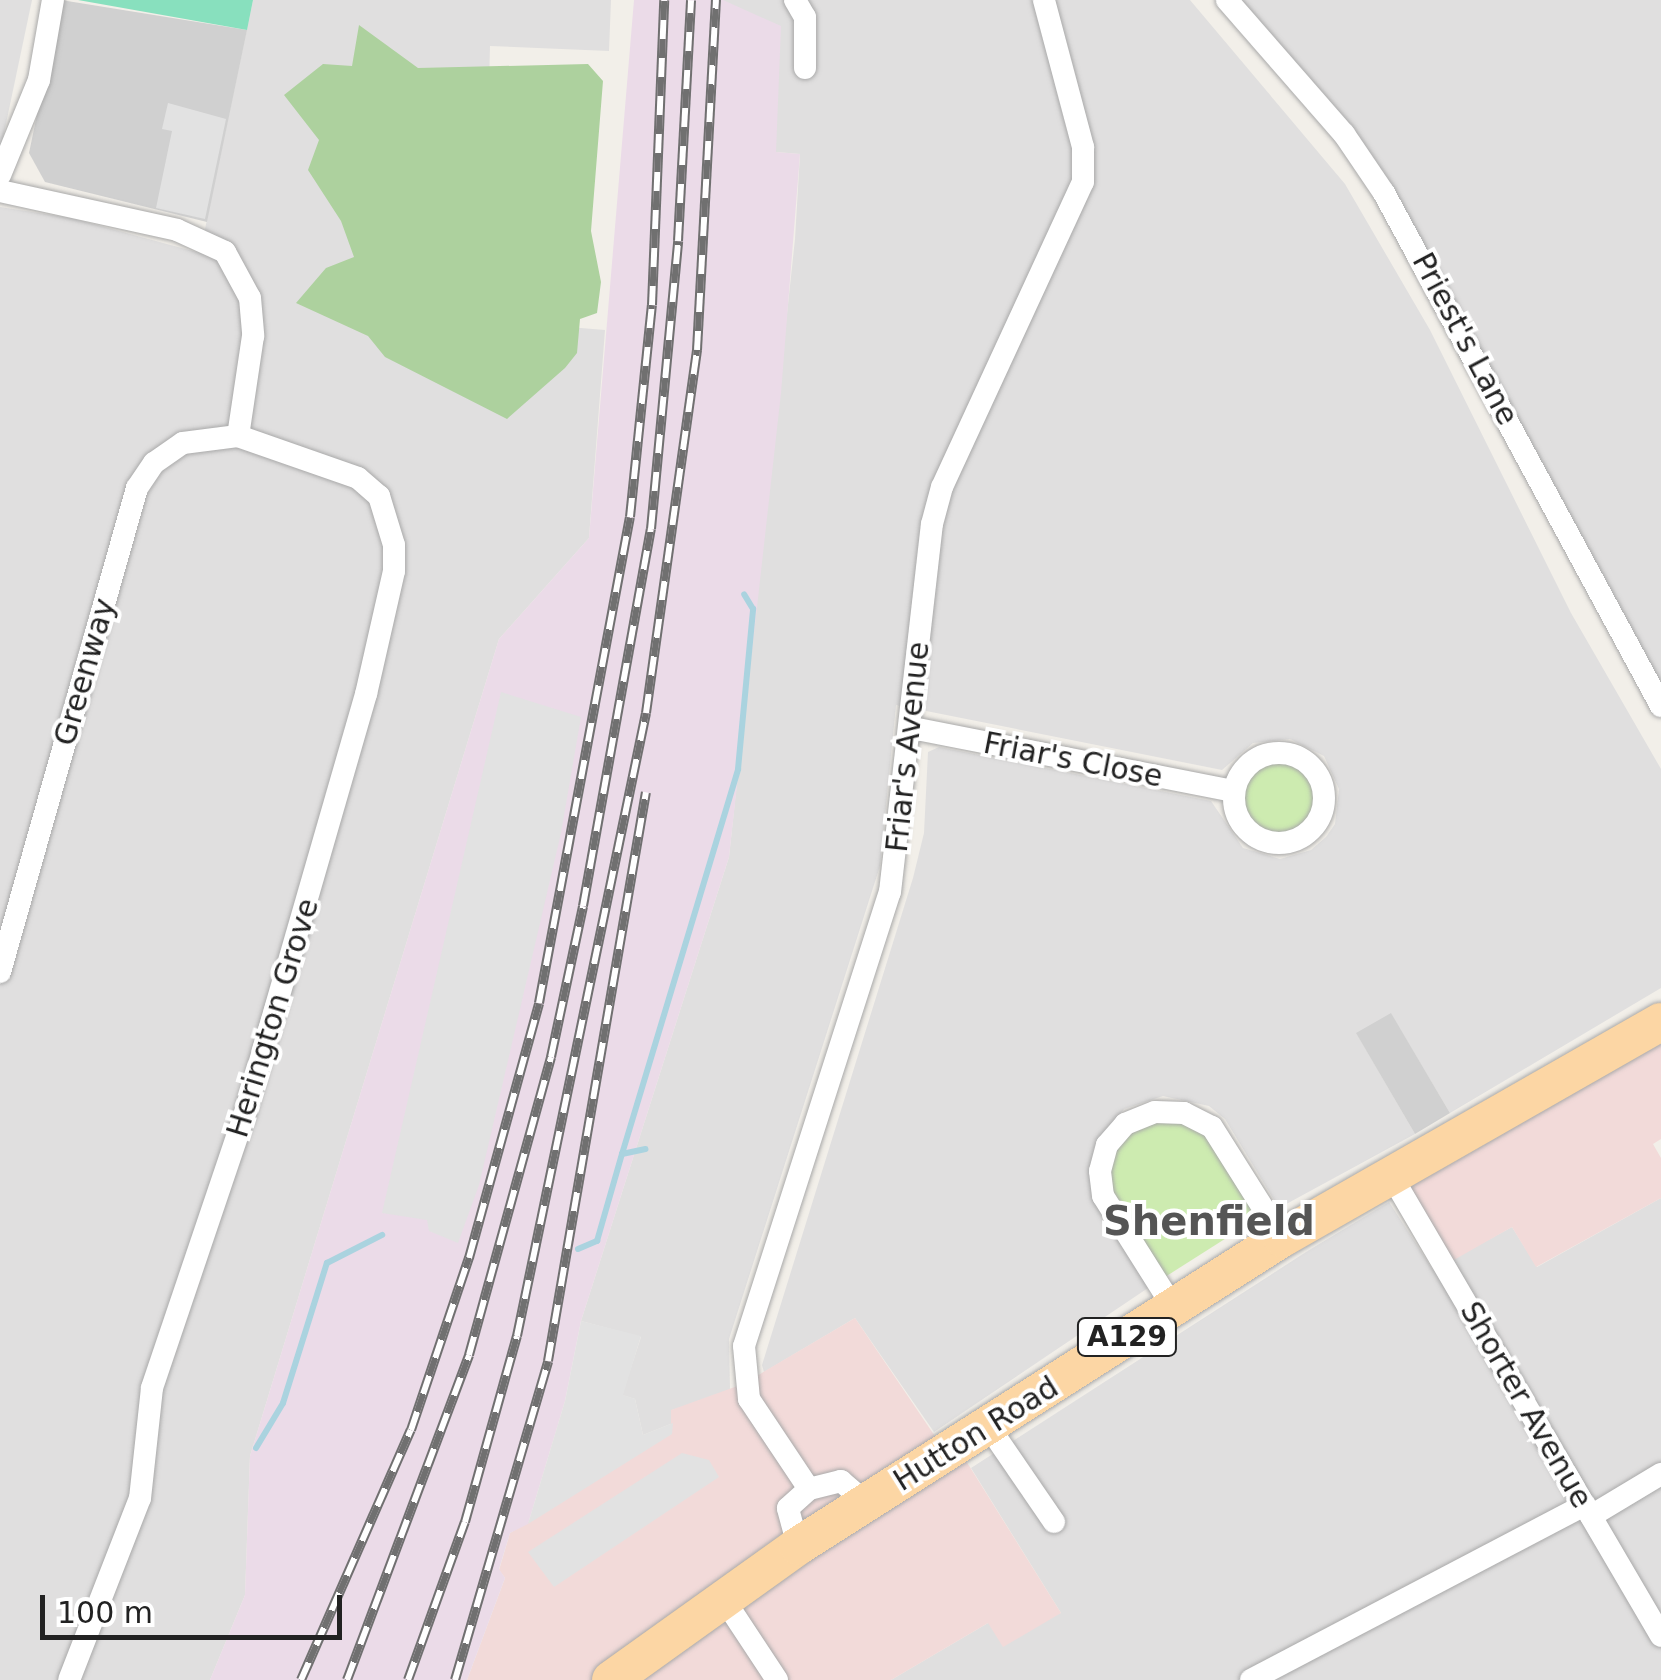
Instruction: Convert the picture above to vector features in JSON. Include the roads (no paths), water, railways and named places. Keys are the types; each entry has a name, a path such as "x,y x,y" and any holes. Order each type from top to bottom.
{"main road":[{"name":"Hutton Road","path":"611,1680 798,1546 1282,1238 1661,1022"}],"street":[{"path":"36,194 6,165 40,80 52,0"},
{"name":"Friar's Avenue","path":"809,1489 749,1398 742,1365 890,892 912,728 930,541 942,486 1083,182 1083,147 1044,0"},
{"name":"Priest's Lane","path":"1227,0 1344,134 1384,193 1661,706"},
{"path":"800,8 805,68"},
{"path":"0,191 36,194 177,230 224,252 250,298 253,336 238,436"},
{"name":"Greenway","path":"0,972 137,488 154,464 182,443 238,436"},
{"name":"Herington Grove","path":"69,1680 140,1498 152,1388 336,812 394,572 380,496 358,478 238,436"},
{"name":"Friar's Close","path":"912,728 1234,791"},
{"path":"1290,754 1315,770 1324,798 1314,826 1277,843 1244,827 1234,791 1248,765 1290,754"},
{"path":"1173,1307 1103,1196 1100,1171 1108,1145 1125,1124 1155,1112 1184,1112 1212,1127 1282,1238"},
{"name":"Shorter Avenue","path":"1391,1175 1661,1636"},
{"path":"989,1427 1054,1522"},
{"path":"1251,1680 1661,1474"},
{"path":"798,1546 788,1508 809,1489 841,1481 866,1503"},
{"path":"723,1598 777,1680"}],"waterway":[{"path":"622,1154 738,769 753,609 744,594"},
{"path":"578,1249 597,1241 622,1154 645,1149"},
{"path":"256,1448 283,1403 327,1263 382,1235"}],"railway":[{"path":"301,1680 411,1430 469,1258 539,1003 630,517 652,305 664,0"},
{"path":"347,1680 469,1355 551,1057 583,906 651,529 678,241 691,0"},
{"path":"408,1680 465,1522 517,1336 646,713 697,350 716,0"},
{"path":"455,1680 548,1361 646,792"}],"district":[{"name":"Shenfield","path":"1209,1221"}]}
